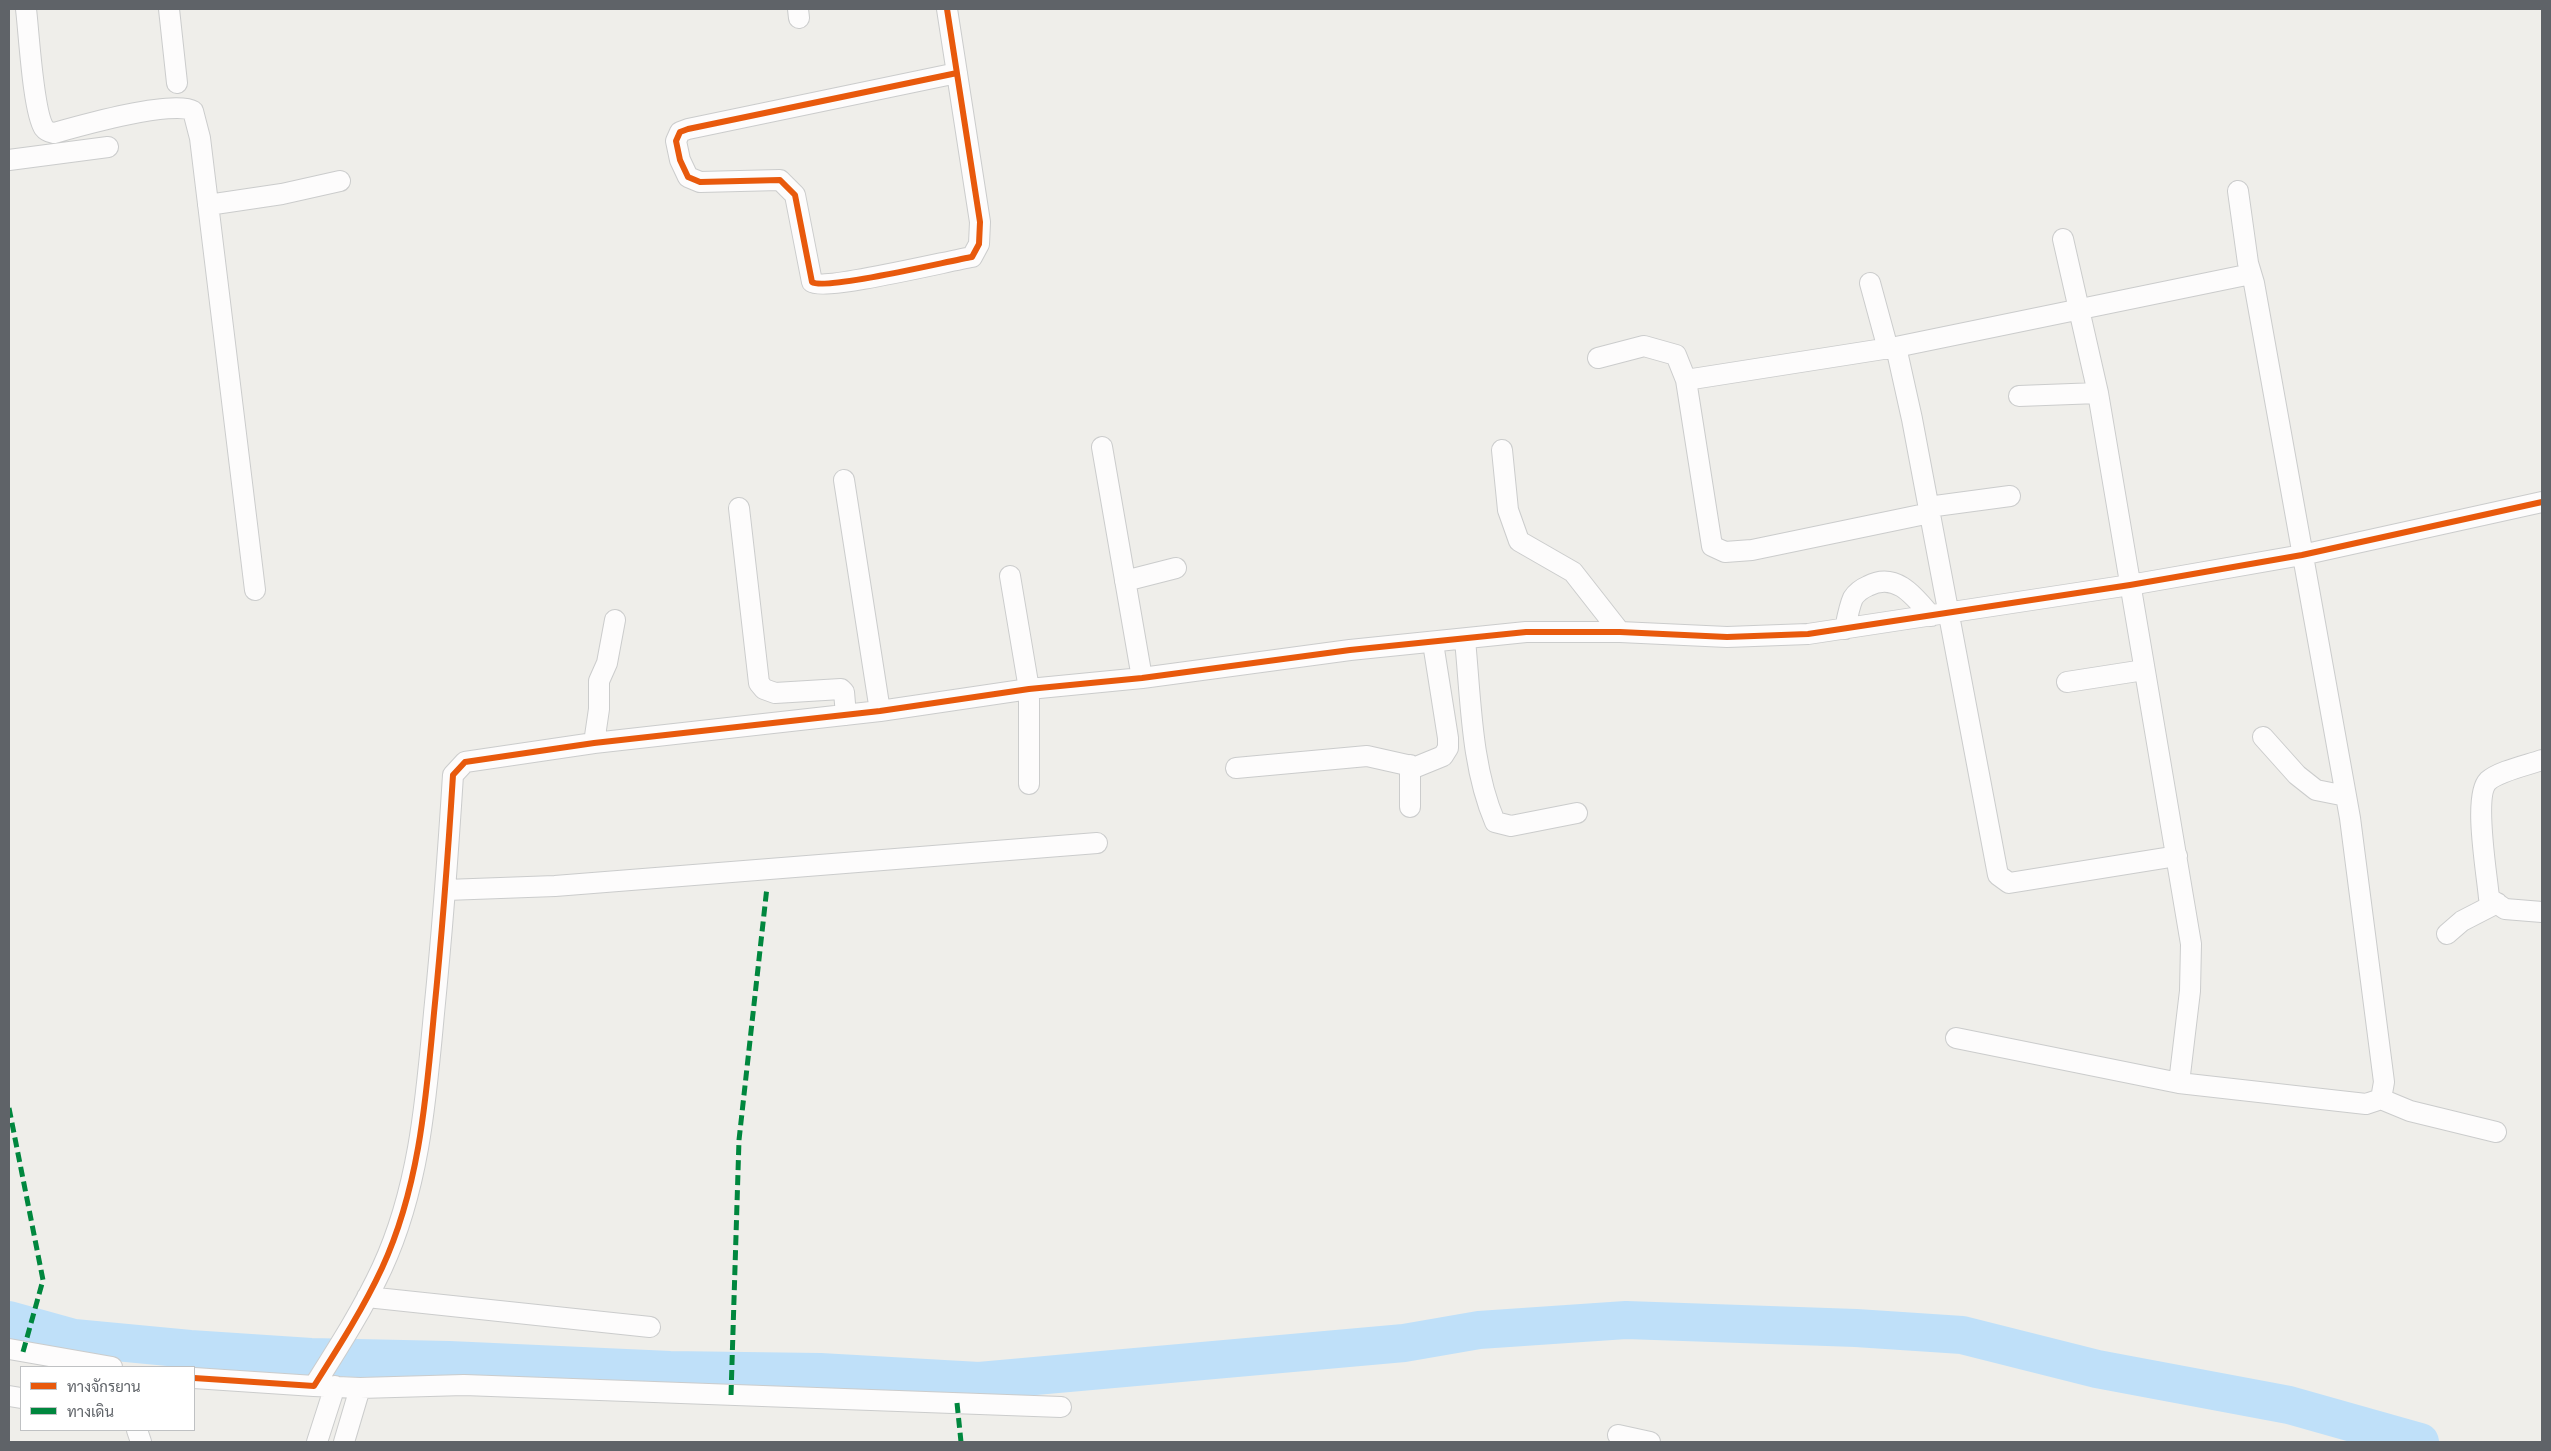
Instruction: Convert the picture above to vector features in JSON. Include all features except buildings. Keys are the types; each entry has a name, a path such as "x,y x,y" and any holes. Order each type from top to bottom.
{"street":[{"path":"26,9 37,104 44,127 54,133 94,122 170,108 188,108 193,111 200,138 255,590"},
{"path":"169,9 177,83"},
{"path":"947,9 957,73 980,222 979,244 972,256 843,282 815,284 812,282 795,195 788,185 780,180 767,179 700,182 688,176 680,160 676,141 680,132 688,129 957,73"},
{"path":"9,160 108,147"},
{"path":"208,205 282,194 340,180"},
{"path":"2238,191 2251,274 2346,796 2384,1082 2381,1099"},
{"path":"2062,239 2098,393 2191,944 2190,991 2178,1083"},
{"path":"1686,380 1892,348 2251,274"},
{"path":"1870,283 1892,348 1929,510 1940,615 1998,875 2009,883 2177,856"},
{"path":"1598,358 1644,346 1662,350 1676,356 1686,380 1712,546 1725,552 1752,550 1929,510 2010,496"},
{"path":"2019,396 2098,393"},
{"path":"1102,448 1142,678"},
{"path":"1502,450 1508,510 1519,541 1573,572 1620,632"},
{"path":"844,480 880,711"},
{"path":"318,1442 324,1382 386,1258 407,1199 420,1148 446,890 453,775 465,762 475,758 594,743 880,711 1029,689 1142,678 1350,650 1465,640 1526,632 1620,632 1727,637 1808,634 2130,585 2302,555 2542,502"},
{"path":"739,508 759,683 764,689 774,693 841,689 844,692 846,715"},
{"path":"1126,581 1176,568"},
{"path":"1010,576 1029,689 1029,784"},
{"path":"1845,629 1852,600 1859,591 1873,583 1888,581 1910,590 1940,615"},
{"path":"594,743 599,709 599,681 607,663 615,620"},
{"path":"1465,640 1478,760 1487,803 1495,822 1511,826 1577,813"},
{"path":"1236,768 1367,756 1416,766 1443,756 1448,748 1433,643"},
{"path":"2067,682 2144,670"},
{"path":"2263,737 2297,775 2316,790 2346,796"},
{"path":"2542,760 2489,780 2481,792 2481,823 2489,898 2505,909 2542,912"},
{"path":"1410,765 1410,807"},
{"path":"446,890 555,886 1097,843"},
{"path":"2447,934 2462,921 2496,903"},
{"path":"1956,1038 2178,1083 2366,1104 2381,1099 2410,1111 2496,1132"},
{"path":"367,1297 650,1327"},
{"path":"9,1349 106,1366"},
{"path":"195,1378 324,1382 360,1388 464,1385 1061,1407"},
{"path":"344,1442 360,1388"},
{"path":"1618,1435 1650,1442"}],"waterway":[{"path":"9,1320 74,1338 190,1349 311,1357 449,1360 670,1370 820,1372 979,1381 1404,1343 1479,1330 1626,1320 1856,1328 1962,1335 2097,1369 2289,1405 2420,1442"}],"marked path":[{"path":"731,1395 739,1140 767,887"},
{"path":"9,1108 43,1280 23,1352"},
{"path":"957,1403 961,1442"}],"cycle path":[{"path":"947,9 980,222 979,244 972,257 862,279 822,284 812,282 795,195 780,180 700,182 688,177 680,160 676,141 680,132 688,129 957,73"},
{"path":"195,1378 314,1386 341,1343 382,1268 395,1238 405,1207 419,1143 428,1078 437,983 453,775 465,762 594,743 880,711 1029,689 1142,678 1350,650 1526,632 1620,632 1727,637 1808,634 2130,585 2302,555 2542,502"}]}
